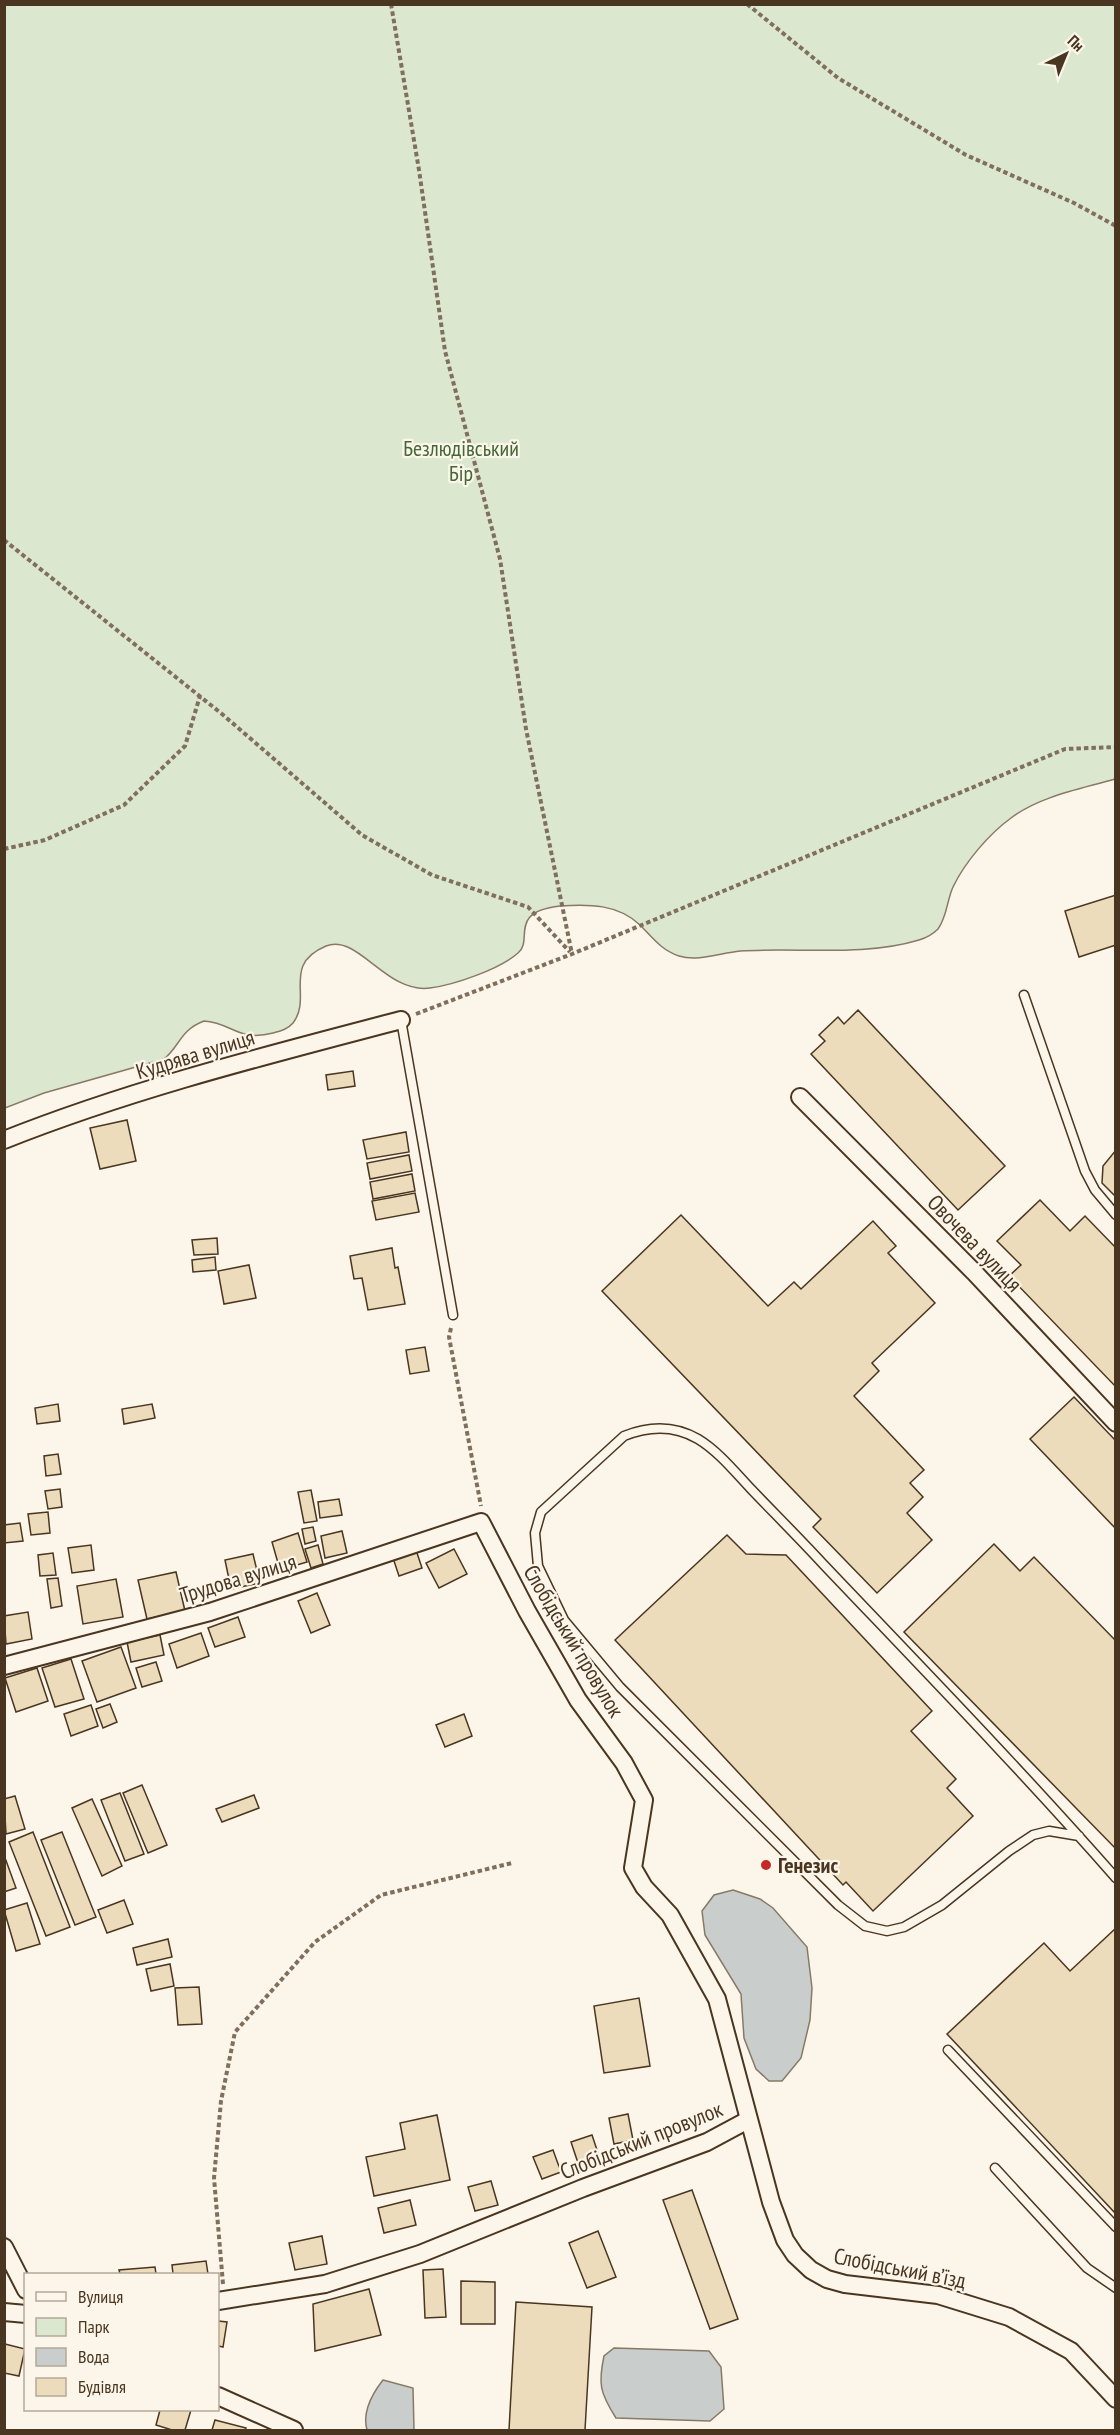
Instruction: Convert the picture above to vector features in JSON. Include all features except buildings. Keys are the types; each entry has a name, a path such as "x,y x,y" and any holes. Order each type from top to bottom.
{"street":[{"name":"Кудрява вулиця","path":"4,1140 56,1120 273,1053 401,1020"},
{"name":"Овочева вулиця","path":"800,1097 974,1272 1116,1423"},
{"name":"Трудова вулиця","path":"4,1666 210,1612 481,1522"},
{"name":"Слобідський провулок","path":"221,2301 326,2284 420,2254 582,2188 707,2142 748,2120 717,1999 670,1915 644,1887 633,1868 644,1800 624,1763 578,1700 527,1611 481,1522"},
{"name":"Слобідський в’їзд","path":"748,2120 771,2202 785,2240 795,2255 811,2270 845,2284 938,2295 1009,2317 1071,2351 1116,2399"},
{"path":"4,2247 24,2286"},
{"path":"4,2312 24,2314"},
{"path":"219,2396 294,2430"}],"lane":[{"path":"1024,995 1085,1171 1095,1190 1116,1215"},
{"path":"401,1020 453,1315"},
{"path":"1079,1836 1049,1831 1033,1835 942,1905 904,1927 887,1931 865,1926 838,1905 728,1798 620,1687 564,1620 538,1566 535,1533 541,1512 624,1436 639,1430 671,1428 700,1440 738,1475 1079,1836 1116,1878"},
{"path":"948,2050 1116,2227"},
{"path":"995,2168 1087,2268 1116,2288"}],"path":[{"path":"391,4 419,170 445,351 500,559 526,729 572,954"},
{"path":"747,4 838,78 956,149 1074,203 1116,226"},
{"path":"4,540 200,696 363,835 432,875 528,907 572,954"},
{"path":"4,849 45,840 124,805 185,746 200,696"},
{"path":"401,1020 572,954 1065,748 1116,747"},
{"path":"453,1315 449,1337 481,1500 481,1522"},
{"path":"221,2301 214,2178 221,2101 235,2032 315,1942 381,1895 512,1863"}],"green space":[{"name":"Безлюдівський Бір","path":"5,4 1115,5 1115,779 1048,799 1022,810 1011,818 978,849 964,868 951,892 938,929 919,940 853,950 740,951 701,958 686,958 667,950 631,918 613,909 582,905 560,906 533,914 525,927 522,947 510,959 476,975 451,984 430,988 414,987 400,982 350,948 338,944 326,946 312,954 305,962 301,972 298,1013 293,1023 282,1031 261,1035 243,1034 214,1022 204,1021 190,1029 164,1059 44,1093 5,1108"}],"water":[{"path":"733,1890 760,1899 773,1908 807,1947 812,1988 810,2020 801,2058 782,2081 769,2081 756,2069 744,2038 741,1994 705,1935 702,1911 714,1895"},
{"path":"614,2348 709,2351 721,2367 724,2409 710,2421 616,2418 604,2395 601,2381 604,2356"},
{"path":"383,2380 413,2388 414,2430 367,2430 367,2410 375,2391"}],"place":[{"name":"Генезис","path":"766,1865"}]}
